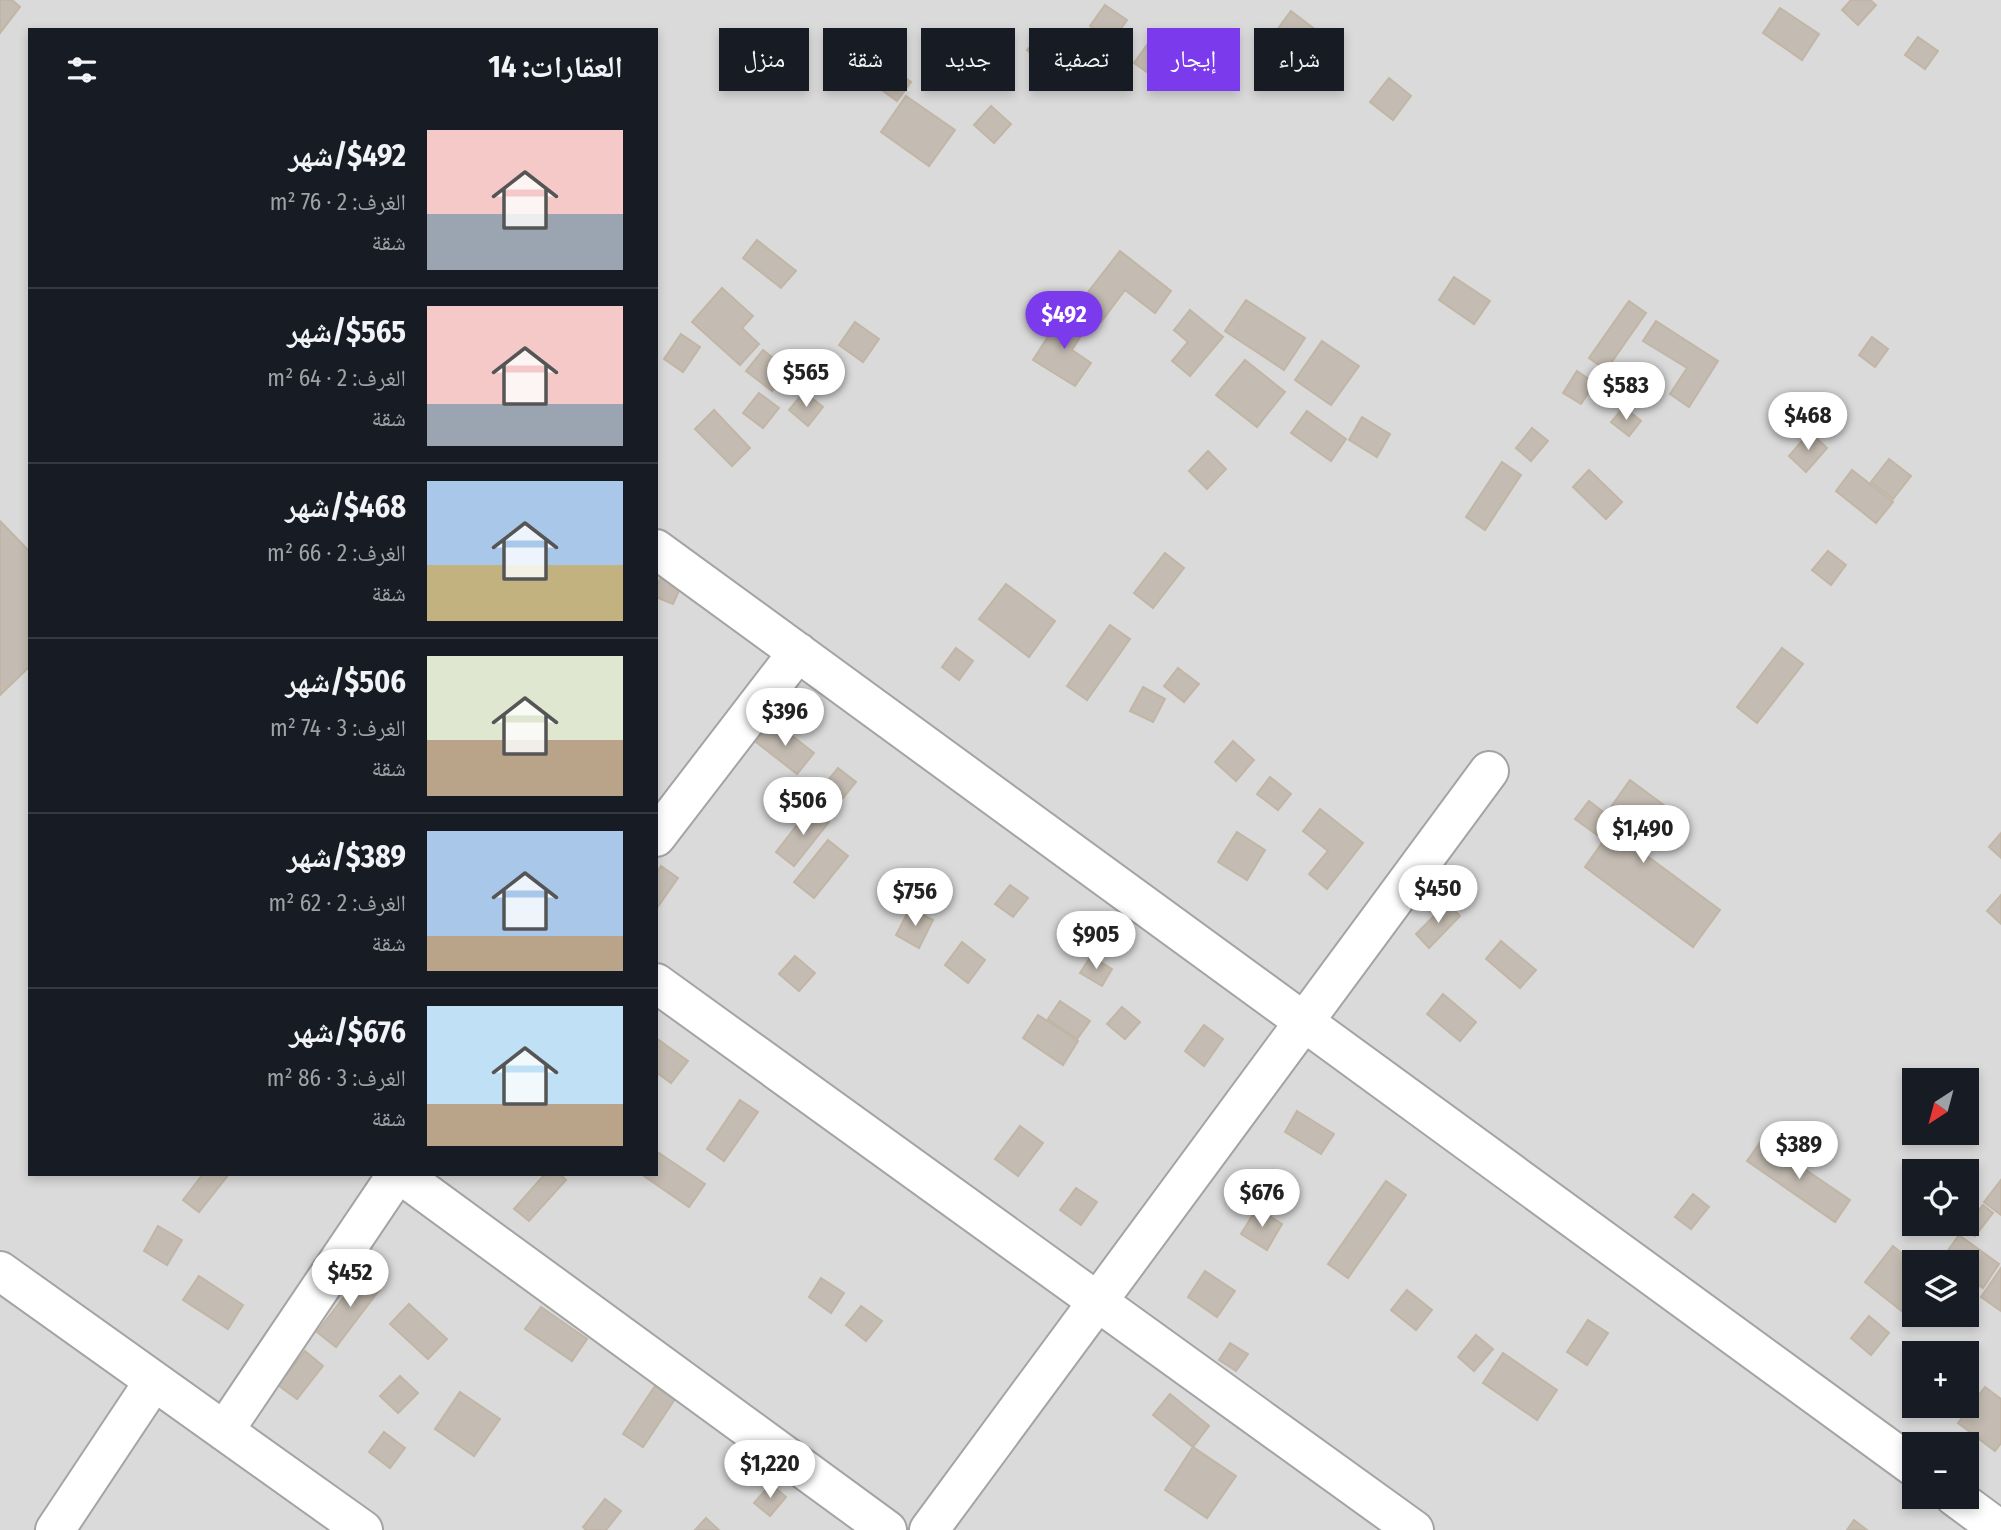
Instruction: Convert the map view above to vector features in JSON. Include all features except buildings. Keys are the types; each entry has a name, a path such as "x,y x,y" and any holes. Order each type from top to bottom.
{"street":[{"path":"658,550 1902,1458"},
{"path":"658,833 798,652"},
{"path":"929,1530 1489,771"},
{"path":"658,984 1414,1530"},
{"path":"224,1431 397,1176"},
{"path":"401,1176 887,1530"},
{"path":"0,1271 363,1530"},
{"path":"55,1530 154,1381"},
{"path":"1972,1509 2000,1530"}],"shaded area":[{"path":"0,0 2001,0 2001,1530 0,1530"}]}
